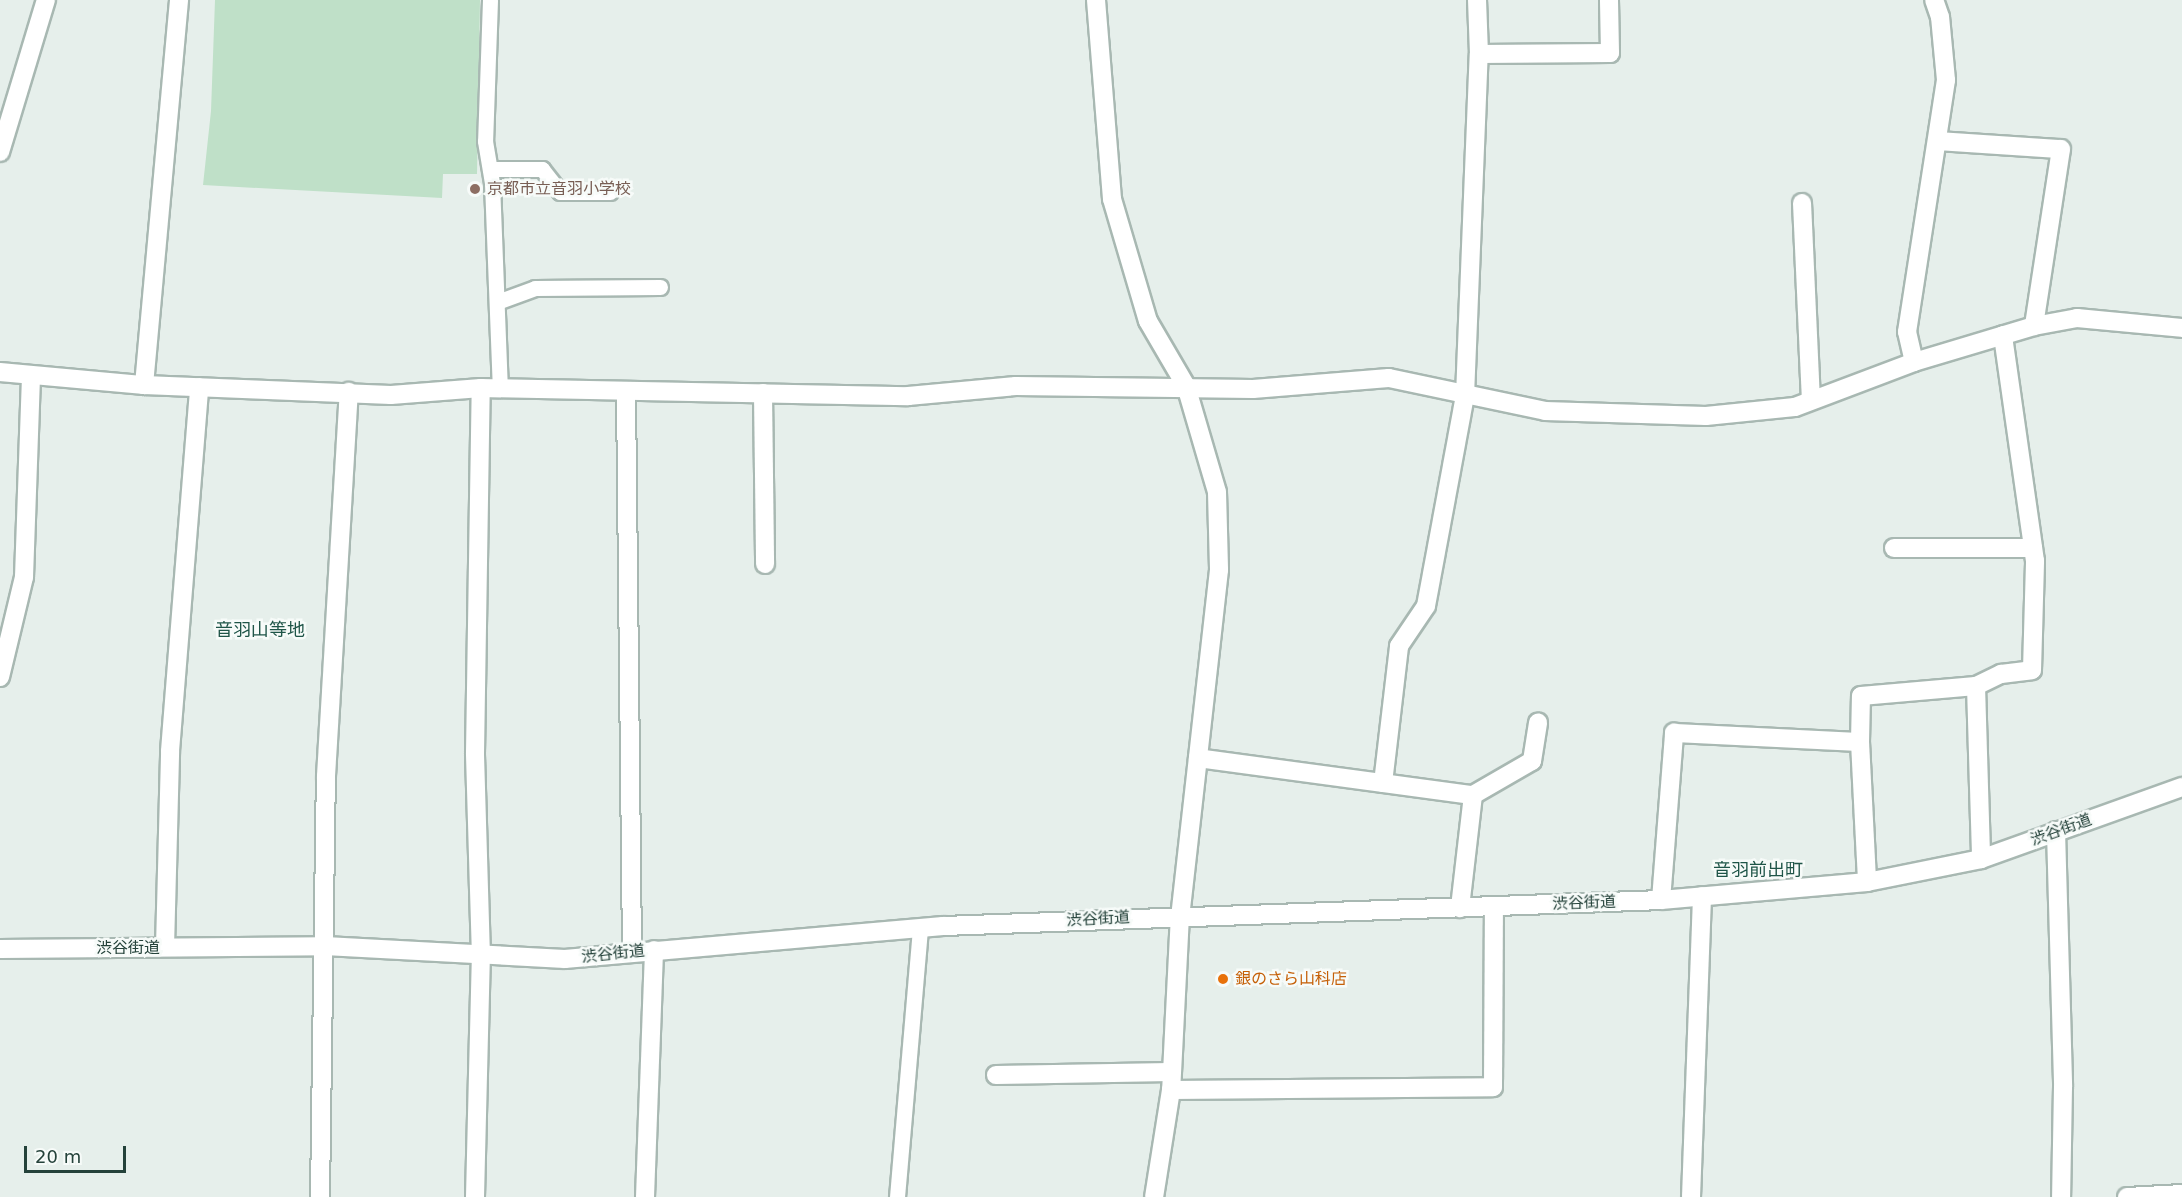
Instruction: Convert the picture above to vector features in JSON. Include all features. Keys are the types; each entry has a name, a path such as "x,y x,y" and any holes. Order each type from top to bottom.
{"street":[{"path":"0,152 46,0"},
{"path":"144,385 179,0"},
{"path":"1096,0 1112,199 1148,321 1186,386 1217,492 1219,570 1180,915 1171,1090 1154,1197"},
{"path":"1383,783 1400,646 1426,606 1465,396 1479,54 1477,0"},
{"path":"1479,54 1610,53 1609,0"},
{"path":"1914,362 1907,332 1939,141 1946,80 1940,17 1934,0"},
{"path":"1939,141 2061,149 2034,326"},
{"path":"1803,203 1811,399"},
{"path":"0,372 31,377 144,385 391,395 481,388 908,396 1016,386 1186,386 1253,389 1389,378 1465,396 1545,411 1706,416 1747,415 1795,407 1811,399 1914,362 2034,326 2077,318 2182,328"},
{"path":"1867,882 1860,742 1861,696 1976,686 2001,674 2032,670 2034,548 2003,335"},
{"path":"0,677 24,577 31,377"},
{"path":"165,947 170,751 199,387"},
{"path":"475,1197 481,957 475,753 481,388"},
{"path":"626,391 632,951"},
{"path":"320,1197 327,754 349,392"},
{"path":"763,393 765,564"},
{"path":"1894,548 2034,548"},
{"path":"1976,686 1981,859"},
{"path":"1198,758 1473,795 1532,761 1538,722"},
{"path":"1661,900 1674,733 1860,742"},
{"name":"渋谷街道","path":"0,949 325,946 481,957 565,959 632,951 920,928 1180,915 1661,900 1867,882 1981,859 2182,788"},
{"path":"1460,908 1473,795"},
{"path":"2056,831 2063,1087 2061,1197"},
{"path":"1691,1197 1702,896"},
{"path":"1171,1090 1494,1087 1494,907"},
{"path":"645,1197 654,950"},
{"path":"996,1075 1171,1072"},
{"path":"2127,1197 2182,1194"}],"lane":[{"path":"490,0 484,141 490,169 500,389"},
{"path":"490,169 542,168 560,192 610,192"},
{"path":"497,302 535,288 660,287"},
{"path":"897,1197 920,928"}],"green space":[{"path":"215,0 480,0 477,174 443,174 442,198 203,185 211,111"}],"place":[{"name":"京都市立音羽小学校","path":"475,189"},
{"name":"銀のさら山科店","path":"1223,979"}],"district":[{"name":"音羽山等地","path":"260,630"},
{"name":"音羽前出町","path":"1758,870"}]}
